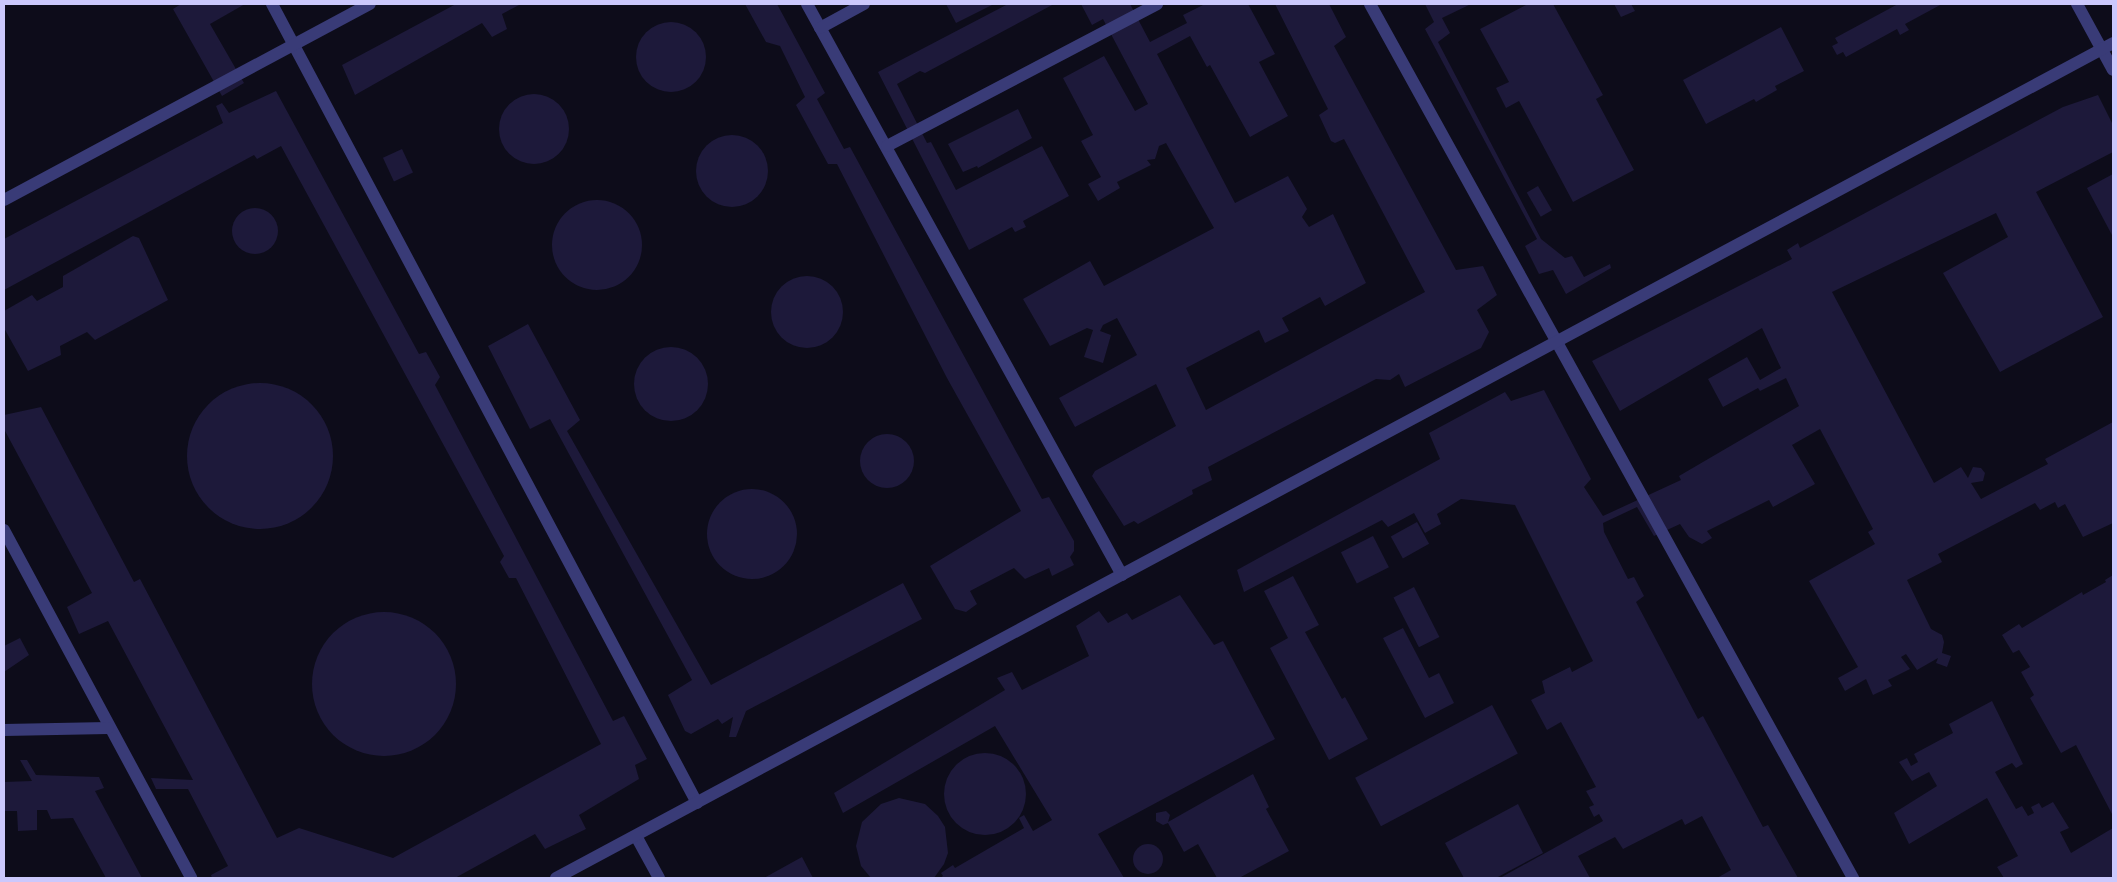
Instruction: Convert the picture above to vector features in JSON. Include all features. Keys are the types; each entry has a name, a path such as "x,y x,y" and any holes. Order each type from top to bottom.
{"lane":[{"path":"272,4 697,803"},
{"path":"4,200 370,4"},
{"path":"807,4 1122,575"},
{"path":"820,28 864,4"},
{"path":"887,146 1157,4"},
{"path":"1370,4 1555,342 1853,878"},
{"path":"2077,4 2108,46 2113,70"},
{"path":"556,878 2108,46"},
{"path":"4,530 108,728 191,878"},
{"path":"4,730 108,728"},
{"path":"636,836 659,878"}],"building":[{"path":"181,4 245,4 210,24 244,83 222,96 173,9"},
{"path":"456,4 521,4 502,14 507,29 492,37 482,23 355,95 342,65"},
{"path":"745,4 777,4 825,93 817,99 844,149 850,147 1042,499 1049,497 1074,541 1074,551 1070,557 1074,565 1052,576 1049,568 1025,579 1014,568 970,591 977,604 966,612 955,609 930,566 1021,511 947,378 837,164 828,164 796,105 805,97 780,46 766,42"},
{"path":"946,4 994,4 956,23"},
{"path":"1008,4 1054,4 925,73 920,71 897,84 927,143 931,142 956,190 1042,146 1069,196 1023,221 1026,227 1015,232 1012,227 969,250 878,72"},
{"path":"1081,4 1130,4 1150,42 1187,23 1183,15 1205,4 1248,4 1275,54 1259,62 1288,116 1250,137 1210,65 1207,67 1190,36 1157,54 1235,203 1288,176 1307,209 1302,217 1309,227 1333,214 1366,283 1325,306 1320,297 1282,318 1289,331 1265,343 1259,330 1186,368 1206,410 1425,292 1344,139 1335,143 1331,141 1319,115 1328,109 1275,4 1329,4 1346,37 1334,46 1456,270 1483,266 1497,295 1477,310 1489,332 1481,348 1405,387 1399,374 1390,380 1376,379 1208,467 1212,480 1192,490 1193,494 1138,524 1134,521 1124,526 1092,476 1095,471 1176,426 1156,384 1075,427 1059,398 1137,355 1117,318 1103,325 1100,331 1111,335 1103,363 1084,357 1093,330 1087,328 1050,346 1023,299 1090,261 1104,286 1214,228 1166,143 1159,146 1155,159 1147,160 1151,165 1117,182 1120,188 1098,201 1088,184 1101,177 1081,141 1093,135 1063,78 1104,56 1135,111 1148,104 1103,19 1092,25"},
{"path":"1425,4 1471,4 1442,18 1450,33 1438,42 1541,239 1565,258 1572,256 1584,277 1610,264 1611,268 1566,294 1553,270 1539,274 1525,246 1537,239 1425,29 1434,22"},
{"path":"1528,4 1553,4 1603,95 1596,99 1634,170 1573,202 1519,101 1506,108 1496,88 1509,82 1480,29"},
{"path":"1614,4 1631,4 1635,11 1621,17"},
{"path":"1898,4 1942,4 1905,24 1909,30 1900,35 1897,29 1846,57 1843,52 1837,55 1832,46 1838,43 1835,38"},
{"path":"678,22 691,28 700,37 704,43 706,57 704,71 696,82 685,90 664,92 657,90 646,82 638,71 636,50 638,43 646,32 657,24"},
{"path":"1781,27 1804,71 1775,86 1777,90 1756,102 1754,99 1706,124 1683,80"},
{"path":"276,91 419,354 426,352 440,377 435,385 613,721 624,716 647,759 635,765 639,779 579,815 586,829 545,849 535,834 455,878 212,878 211,875 228,866 188,789 156,789 151,778 193,780 108,621 79,634 67,607 92,593 4,429 4,415 41,407 134,582 140,579 277,838 299,828 393,858 601,744 516,578 509,578 500,562 504,556 281,146 257,159 254,155 4,290 4,239 223,123 216,106 222,103 229,113"},
{"path":"541,94 554,100 563,109 567,115 569,129 567,143 559,154 548,162 527,164 520,162 509,154 501,143 499,122 501,115 509,104 520,96"},
{"path":"2098,95 2113,125 2113,152 2036,192 2103,317 2000,372 1943,273 2008,237 1996,213 1832,292 1934,483 1961,467 1968,478 1973,467 1981,468 1985,473 1983,481 1971,483 1981,499 2048,464 2045,459 2113,422 2113,523 2083,537 2065,504 2058,508 2055,502 2040,510 2035,503 1938,554 1942,562 1907,580 1931,629 1942,635 1944,642 1942,653 1951,656 1947,667 1936,663 1938,658 1917,670 1906,654 1901,657 1910,669 1888,680 1892,686 1873,695 1866,679 1845,691 1838,678 1858,667 1809,581 1875,544 1868,532 1873,529 1820,429 1792,445 1815,484 1773,507 1769,500 1707,531 1712,538 1702,544 1689,537 1680,524 1654,536 1637,507 1603,523 1604,532 1628,579 1634,577 1644,596 1636,602 1698,719 1703,716 1763,827 1768,825 1798,878 1717,878 1731,870 1702,816 1685,825 1682,819 1623,849 1615,837 1578,856 1590,878 1500,878 1603,821 1599,814 1594,817 1589,807 1594,805 1586,791 1596,787 1561,722 1547,730 1531,700 1545,693 1542,681 1570,667 1572,672 1593,661 1515,505 1461,499 1437,514 1441,524 1425,533 1414,513 1388,527 1382,520 1244,592 1237,570 1440,459 1429,433 1505,392 1511,401 1544,390 1591,479 1584,487 1603,516 1681,480 1679,476 1799,406 1786,378 1760,391 1758,388 1723,407 1708,379 1747,357 1760,380 1781,368 1762,328 1620,411 1592,361 1792,259 1787,250 1798,243 1800,248 2063,107"},
{"path":"1018,109 1032,138 978,168 977,166 963,172 948,144"},
{"path":"732,135 752,141 762,151 768,171 762,191 752,201 732,207 712,201 702,191 696,171 702,151 712,141"},
{"path":"402,149 413,173 394,181 383,158"},
{"path":"2113,174 2113,237 2087,188"},
{"path":"1538,186 1552,210 1541,217 1527,192"},
{"path":"597,200 614,203 629,213 639,228 642,245 639,262 629,277 614,287 597,290 580,287 565,277 555,262 552,245 555,228 565,213 580,203"},
{"path":"251,208 259,208 268,212 274,218 278,231 274,244 268,250 259,254 251,254 242,250 236,244 232,235 232,227 236,218 242,212"},
{"path":"133,236 139,238 168,300 95,340 87,332 60,346 61,355 28,371 4,328 4,311 32,295 37,301 63,287 63,276"},
{"path":"807,276 827,282 837,292 843,312 837,332 827,342 807,348 787,342 777,332 771,312 777,292 787,282"},
{"path":"528,324 580,420 567,431 711,685 903,583 922,619 746,711 736,737 729,737 733,717 722,724 718,719 691,734 685,731 668,695 692,680 550,419 530,429 488,346"},
{"path":"671,347 685,350 697,358 705,370 708,384 705,398 697,410 685,418 671,421 657,418 645,410 637,398 634,384 637,370 645,358 657,350"},
{"path":"260,383 288,389 311,405 327,428 333,456 327,484 311,507 288,523 260,529 232,523 209,507 193,484 187,456 193,428 209,405 232,389"},
{"path":"882,434 892,434 902,438 910,446 914,461 910,476 902,484 892,488 882,488 872,484 864,476 860,466 860,456 864,446 872,438"},
{"path":"752,489 769,492 784,502 794,517 797,534 794,551 784,566 769,576 752,579 735,576 720,566 710,551 707,534 710,517 720,502 735,492"},
{"path":"1417,522 1429,544 1403,558 1391,537"},
{"path":"1373,536 1389,567 1357,584 1341,552"},
{"path":"2113,575 2113,816 2076,745 2061,753 2030,698 2034,695 2021,672 2030,667 2019,650 2013,653 2002,635 2019,624 2022,628 2082,592 2083,595 2106,582 2105,580"},
{"path":"1293,576 1319,625 1305,632 1342,699 1345,697 1368,739 1329,760 1270,648 1288,638 1264,591"},
{"path":"1414,587 1439,637 1419,647 1394,597"},
{"path":"1180,595 1214,645 1223,641 1275,739 1098,834 1124,878 940,878 943,876 941,873 953,865 955,868 1024,828 1019,818 1024,815 1033,831 1052,820 995,726 843,813 834,793 1005,690 997,678 1012,672 1022,690 1089,656 1076,626 1099,611 1108,623 1127,613 1132,620"},
{"path":"384,612 412,617 435,633 451,656 456,684 451,712 435,735 412,751 384,756 356,751 333,735 317,712 312,684 317,656 333,633 356,617"},
{"path":"1403,628 1429,678 1439,673 1454,703 1425,718 1383,638"},
{"path":"20,638 29,655 4,672 4,646"},
{"path":"1992,701 2023,764 2016,768 2012,763 1995,772 2016,809 2022,806 2028,816 2034,813 2031,807 2039,803 2042,808 2053,802 2069,828 2060,832 2071,853 2113,828 2113,878 2004,878 1997,867 2018,856 1987,798 1909,844 1894,813 1937,786 1929,772 1912,781 1899,762 1907,758 1911,766 1918,762 1914,754 1953,733 1949,724"},
{"path":"1492,705 1518,754 1381,826 1355,778"},
{"path":"985,753 1001,756 1014,765 1023,778 1026,794 1023,810 1014,823 1001,832 985,835 969,832 956,823 947,810 944,794 947,778 956,765 969,756"},
{"path":"20,760 27,760 36,775 99,777 104,788 95,791 142,878 106,878 73,818 51,819 47,810 37,810 37,830 18,831 17,811 4,811 4,782 32,781"},
{"path":"1253,774 1269,807 1266,809 1289,851 1239,878 1217,878 1198,844 1184,852 1168,823 1163,825 1156,821 1156,813 1166,811 1170,815 1168,822"},
{"path":"899,798 925,804 938,816 945,827 948,853 944,864 934,878 871,878 861,866 856,846 862,822 881,804"},
{"path":"1518,804 1543,853 1496,878 1464,878 1445,843"},
{"path":"1148,844 1154,845 1162,853 1162,865 1154,873 1148,874 1142,873 1134,865 1133,859 1134,853 1142,845"},
{"path":"802,857 813,878 764,878"}]}
